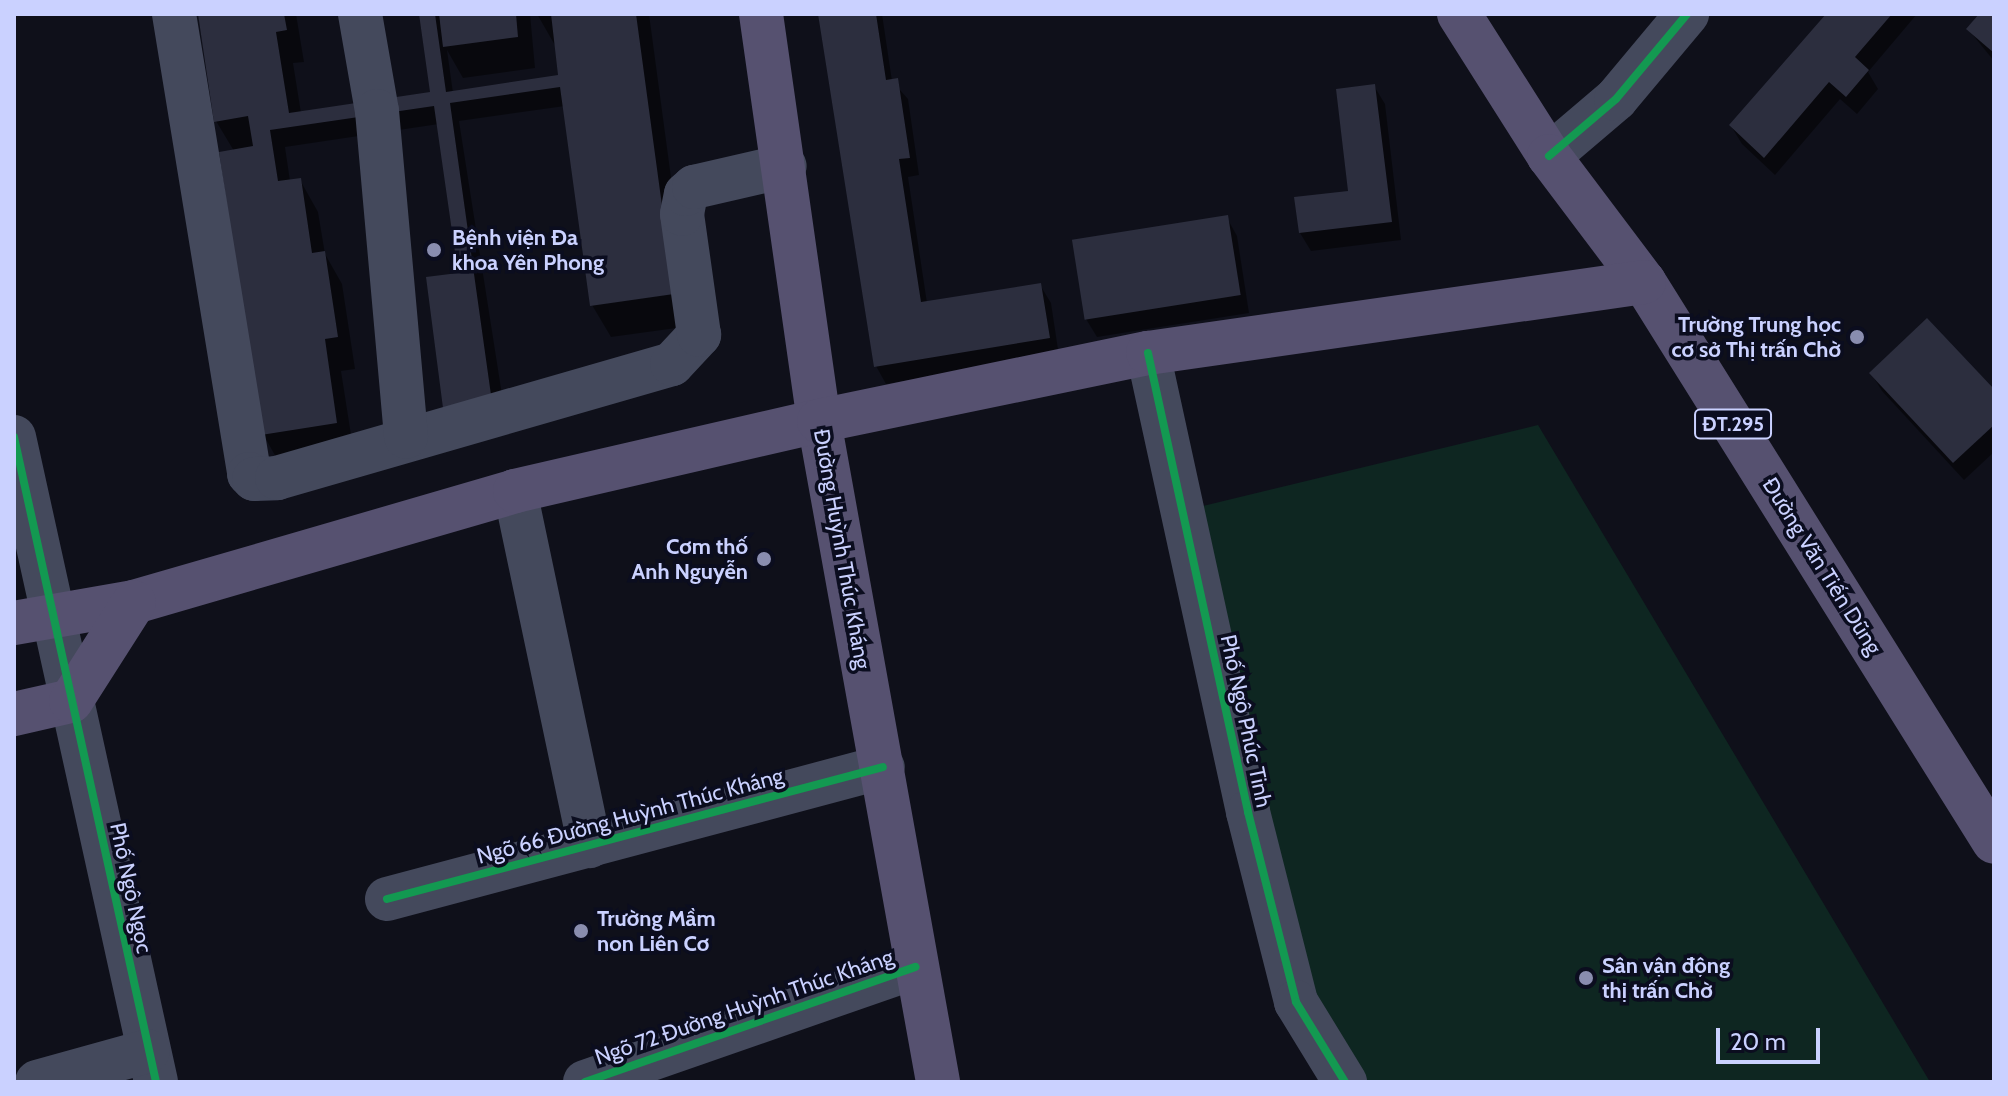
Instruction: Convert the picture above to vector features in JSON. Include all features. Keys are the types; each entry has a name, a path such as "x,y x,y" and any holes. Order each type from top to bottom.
{"main road":[{"name":"Đường Huỳnh Thúc Kháng","path":"761,14 819,421 938,1082"},
{"name":"Đường Văn Tiến Dũng","path":"1459,14 1549,156 1644,282 1994,842"},
{"path":"14,623 134,602 515,491 819,421 1148,353 1644,282"},
{"path":"14,714 71,701 134,602"}],"street":[{"path":"174,14 249,474 254,479 277,478 406,437 680,359 699,335 682,214 686,194 694,187 785,166"},
{"path":"360,14 377,111 406,437"},
{"path":"1549,156 1616,99 1687,14"},
{"name":"Phố Ngô Phúc Tinh","path":"1148,353 1248,812 1296,1002 1345,1082"},
{"name":"Phố Ngô Ngọc","path":"14,437 57,614 71,701 152,1066"},
{"path":"515,491 590,846"},
{"name":"Ngõ 66 Đường Huỳnh Thúc Kháng","path":"387,899 883,767"},
{"name":"Ngõ 72 Đường Huỳnh Thúc Kháng","path":"585,1082 916,967"},
{"path":"37,1082 152,1066"}],"green space":[{"path":"1538,425 1930,1082 1361,1082 1308,990 1203,506"}],"building":[{"path":"198,14 284,14 287,30 276,32 289,113 430,92 419,14 435,14 446,92 558,75 551,14 636,14 674,294 590,306 560,87 450,103 492,402 443,408 426,277 458,273 434,106 270,130 278,181 301,178 312,253 325,251 338,337 325,339 337,423 261,435 219,152 253,146 248,116 214,122"},
{"path":"439,14 516,14 518,37 443,47"},
{"path":"818,14 876,14 886,80 898,78 910,158 899,159 921,302 1041,283 1050,338 874,367"},
{"path":"1826,14 1892,14 1855,57 1869,70 1846,97 1829,82 1764,158 1729,125"},
{"path":"1979,14 1994,14 1994,53 1966,29"},
{"path":"1375,84 1392,222 1299,233 1294,197 1348,191 1336,89"},
{"path":"1228,215 1241,295 1085,320 1072,240"},
{"path":"1927,318 1994,389 1994,425 1953,463 1869,373"}],"cycle path":[{"path":"1549,156 1616,99 1687,14"},
{"path":"1148,353 1248,812 1296,1002 1345,1082"},
{"path":"14,437 156,1082"},
{"path":"387,899 883,767"},
{"path":"585,1082 916,967"}],"place":[{"name":"Bệnh viện Đa khoa Yên Phong","path":"434,250"},
{"name":"Trường Trung học cơ sở Thị trấn Chờ","path":"1857,337"},
{"name":"Cơm thố Anh Nguyễn","path":"764,559"},
{"name":"Trường Mầm non Liên Cơ","path":"581,931"},
{"name":"Sân vận động thị trấn Chờ","path":"1586,978"}]}
